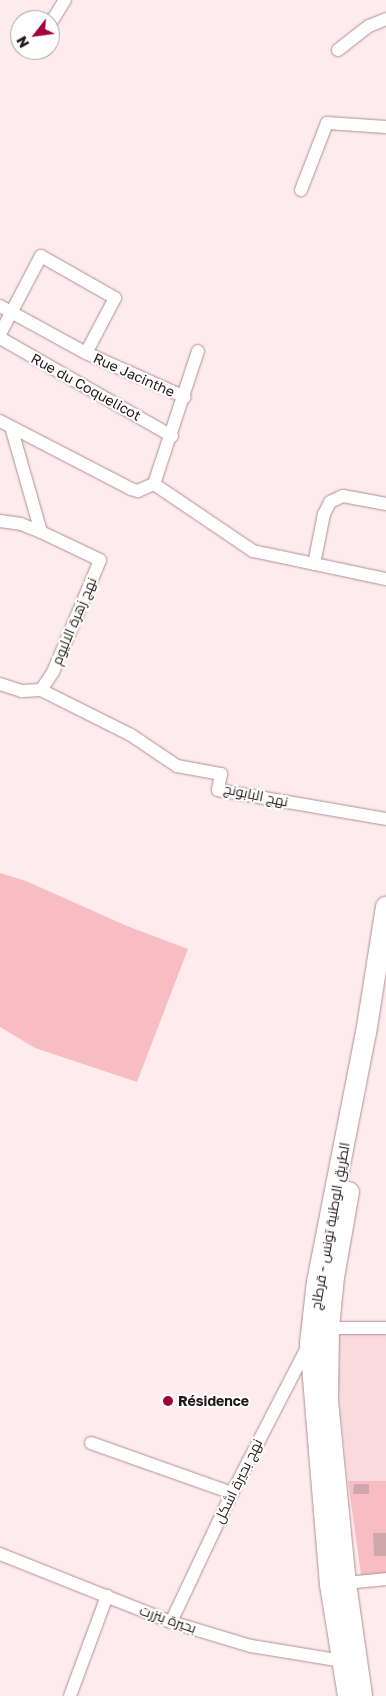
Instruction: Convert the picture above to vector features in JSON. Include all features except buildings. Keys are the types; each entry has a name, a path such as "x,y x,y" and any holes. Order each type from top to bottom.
{"main road":[{"name":"الطريق الوطنية تونس - قرطاج","path":"348,1696 330,1585 310,1343 317,1282 366,1033 386,907"},
{"name":"الطريق الوطنية تونس - قرطاج","path":"362,1696 346,1583 328,1401 329,1328 334,1277 386,983"}],"street":[{"path":"338,50 369,26 386,19"},
{"path":"302,190 327,123 386,127"},
{"name":"Rue Jacinthe","path":"6,309 41,256 115,298 86,353 185,397"},
{"path":"0,334 6,309 86,353"},
{"name":"Rue du Coquelicot","path":"0,338 172,436"},
{"path":"5,424 131,489 145,490 154,484 185,397 198,352"},
{"path":"5,424 42,532"},
{"path":"154,484 253,551 386,579"},
{"path":"314,564 324,514 330,502 342,496 386,504"},
{"path":"0,521 21,524 42,532"},
{"name":"نهج زهرة الاليوم","path":"42,532 100,560 53,672 42,690"},
{"path":"0,684 22,691 42,690"},
{"name":"نهج البابونج","path":"42,690 131,735 177,766 221,774 218,790 386,819"},
{"path":"310,1343 329,1328 386,1328"},
{"name":"نهج بحيرة اشكل","path":"171,1622 232,1493 310,1343"},
{"path":"91,1443 232,1493"},
{"name":"بحيرة بنزرت","path":"0,1554 171,1622 251,1646 343,1661"},
{"path":"346,1583 386,1579"},
{"path":"70,1696 107,1596"}],"shaded area":[{"path":"0,873 26,881 127,926 188,949 137,1082 35,1048 0,1027"},
{"path":"339,1332 386,1333 386,1481 348,1481 336,1374"},
{"path":"348,1481 386,1481 386,1576 361,1575"}],"place":[{"name":"Résidence","path":"168,1401"}]}
